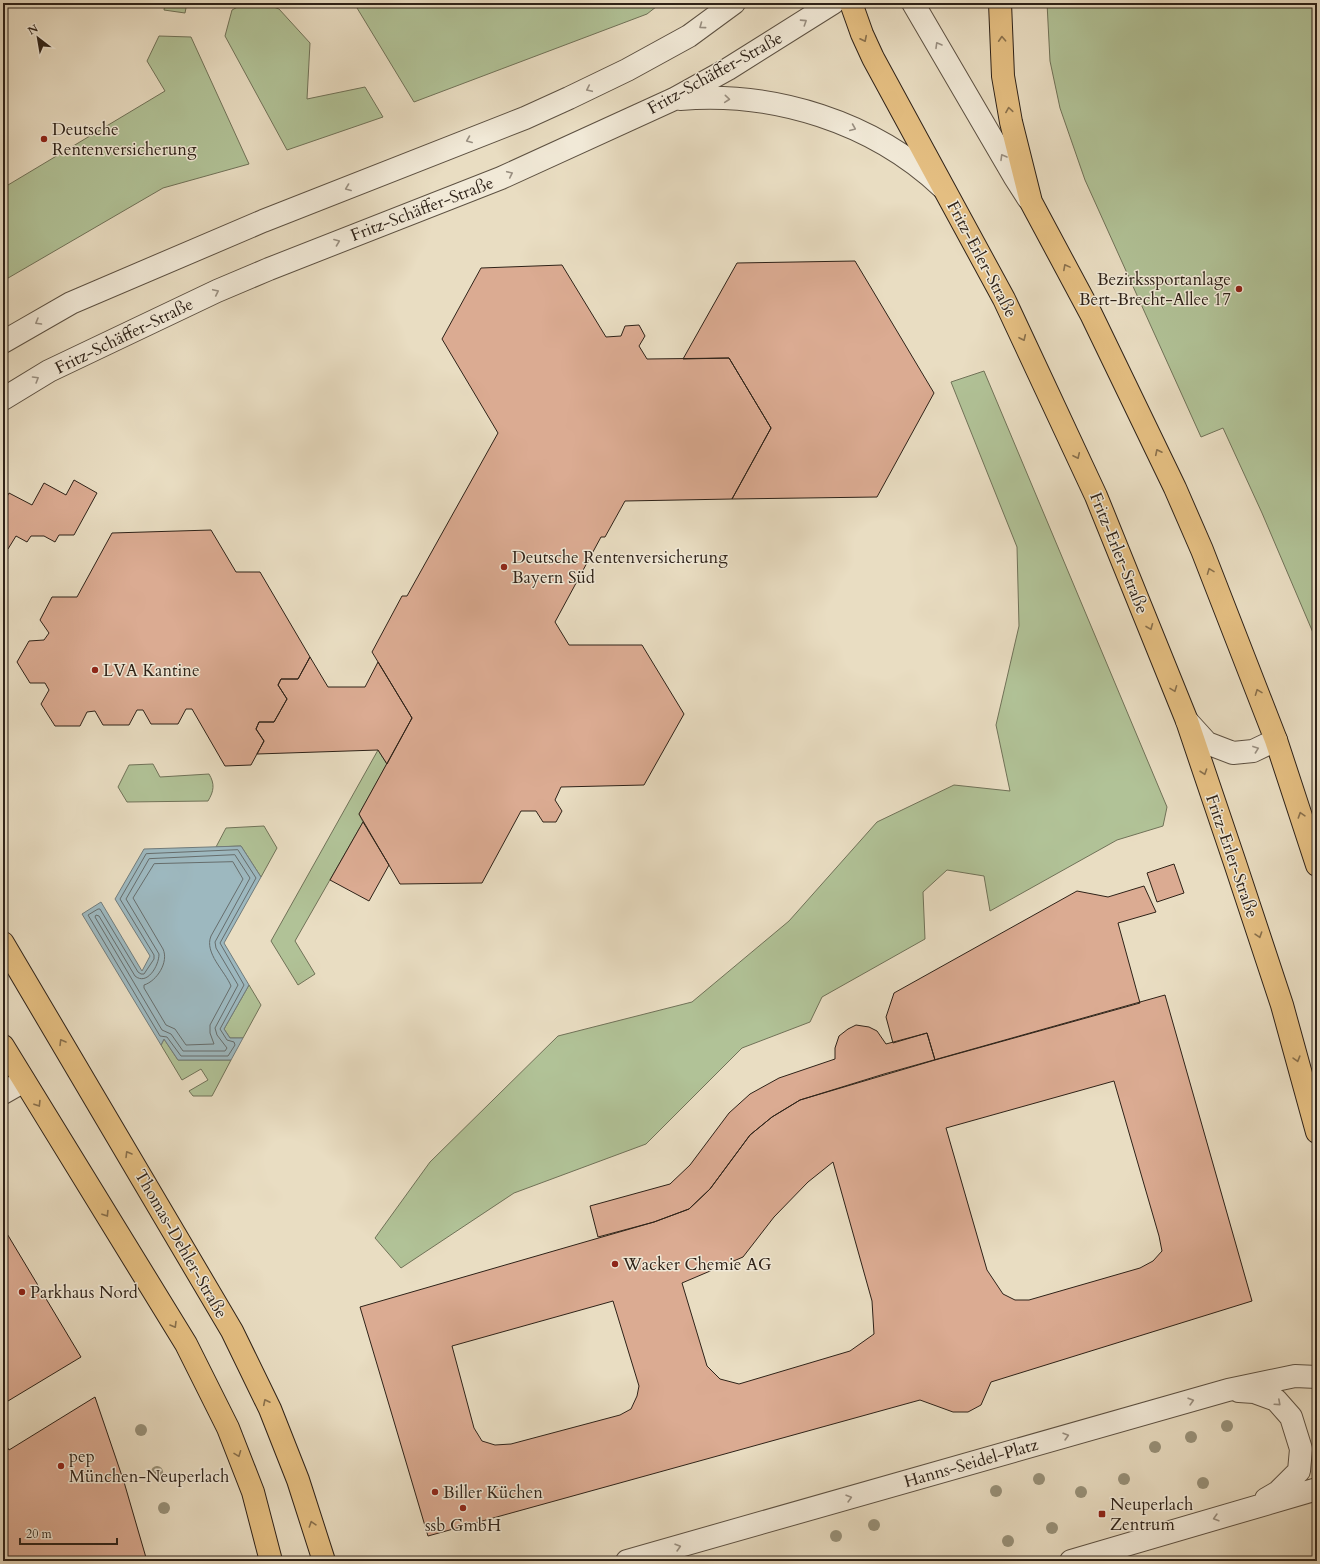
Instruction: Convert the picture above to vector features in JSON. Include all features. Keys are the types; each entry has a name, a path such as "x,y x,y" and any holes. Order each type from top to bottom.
{"main road":[{"name":"Fritz-Erler-Straße","path":"851,3 862,34 873,58 1004,299 1092,489 1162,657 1187,721 1282,1005 1317,1132"},
{"path":"1000,3 1003,76 1011,122 1031,202 1091,314 1175,488 1202,550 1276,740 1317,865"},
{"name":"Thomas-Dehler-Straße","path":"3,943 232,1332 275,1423 298,1480 324,1561"},
{"path":"3,1046 186,1344 228,1428 253,1492 271,1561"}],"street":[{"path":"3,342 78,300 263,221 525,118 576,95 628,70 689,36 734,3"},
{"name":"Fritz-Schäffer-Straße","path":"3,399 49,371 217,291 269,268 501,178 674,99 728,69 833,3"},
{"path":"913,3 1014,176 1031,202"},
{"path":"674,99 700,97 747,100 775,104 815,114 857,129 898,153 922,169 947,192"},
{"path":"1187,721 1207,743 1233,753 1253,751 1276,740"},
{"path":"3,1092 24,1081"},
{"name":"Hanns-Seidel-Platz","path":"627,1561 1228,1390 1295,1376 1317,1377"},
{"path":"1228,1390 1254,1392 1276,1400 1291,1417 1301,1449 1299,1471 1278,1492 1254,1507"},
{"path":"1071,1561 1317,1489"}],"green space":[{"path":"165,3 187,3 185,13 164,10"},
{"path":"245,3 263,3 279,9 310,43 307,99 365,87 383,117 287,150 225,36 232,10"},
{"path":"354,3 661,3 647,14 414,102"},
{"name":"Bezirkssportanlage Bert-Brecht-Allee 17","path":"1047,3 1317,3 1317,642 1262,513 1223,428 1201,437 1085,180 1060,108 1050,61"},
{"path":"159,36 191,37 249,164 163,188 3,281 3,188 165,91 147,61"},
{"path":"984,371 1167,807 1163,826 1117,840 990,911 984,876 947,870 923,892 925,939 822,997 810,1022 742,1048 646,1144 514,1193 401,1268 375,1238 430,1162 558,1036 692,1002 789,921 877,822 954,785 1010,791 996,725 1019,626 1017,547 951,382"},
{"path":"378,750 387,764 359,814 363,822 295,941 315,974 298,985 271,941"},
{"path":"153,764 160,777 209,774 213,788 212,794 208,801 127,802 118,787 129,765"},
{"path":"264,826 277,848 261,877 241,846 216,847 226,828"},
{"path":"249,985 261,1005 243,1038 230,1038 224,1029"},
{"path":"164,1039 178,1060 231,1060 212,1096 193,1096 189,1091 208,1080 201,1069 182,1080 161,1045"}],"water":[{"path":"241,846 261,877 224,943 249,985 224,1029 230,1038 243,1038 231,1060 178,1060 164,1039 161,1045 82,914 101,902 142,971 150,956 115,899 144,849"}],"building":[{"path":"855,261 934,393 877,497 732,499 771,428 729,358 683,359 737,263"},
{"name":"Deutsche Rentenversicherung Bayern Süd","path":"562,265 606,337 621,336 625,326 639,325 645,336 639,346 647,359 729,358 771,428 732,499 625,501 605,537 601,537 555,622 569,645 642,645 684,714 644,785 561,787 555,800 562,811 556,822 543,822 536,811 521,811 482,883 400,884 359,814 412,718 372,652 402,596 407,596 498,433 442,339 481,268"},
{"path":"74,480 97,493 74,535 59,535 55,542 44,536 31,536 27,542 16,536 8,549 3,549 3,504 9,493 32,505 44,483 66,495"},
{"path":"211,530 236,572 260,572 310,657 298,679 281,679 278,685 287,699 274,722 259,722 256,729 264,741 251,765 225,766 192,709 186,709 178,724 151,724 143,710 137,710 129,725 103,725 95,711 87,712 80,726 55,726 41,704 49,690 45,683 30,683 17,662 29,641 44,640 49,633 40,620 52,597 77,597 112,533"},
{"path":"310,657 328,687 365,687 378,662 412,718 387,764 378,750 257,754 264,741 256,729 259,722 274,722 287,699 278,685 281,679 298,679"},
{"path":"363,822 389,865 369,901 330,880"},
{"path":"1174,864 1184,893 1157,902 1147,873"},
{"path":"1144,886 1156,912 1118,923 1140,1003 935,1060 927,1033 893,1043 886,1017 894,993 1077,891 1108,897"},
{"name":"Wacker Chemie AG","path":"1165,995 1252,1301 991,1382 981,1405 968,1412 953,1412 920,1400 428,1536 360,1307 654,1222 689,1209 710,1189 750,1135 772,1117 800,1100 884,1074","holes":["1114,1081 1162,1251 1153,1261 1140,1268 1029,1300 1015,1300 1003,1294 987,1270 946,1128","833,1162 872,1301 874,1334 850,1351 739,1384 720,1379 707,1366 682,1283 743,1257 774,1217 808,1182","613,1301 639,1386 637,1396 631,1409 620,1415 511,1444 495,1445 482,1441 474,1428 452,1346"]},
{"path":"856,1025 869,1027 877,1031 886,1044 927,1033 935,1060 800,1100 772,1117 750,1135 710,1189 689,1209 654,1222 598,1237 590,1206 670,1184 690,1165 729,1113 750,1094 779,1078 835,1059 835,1048 839,1036"},
{"name":"Parkhaus Nord","path":"3,1227 81,1357 3,1404"},
{"name":"pep München-Neuperlach","path":"95,1397 124,1482 147,1561 3,1561 3,1440 9,1450"}],"place":[{"name":"Deutsche Rentenversicherung","path":"44,139"},
{"name":"Bezirkssportanlage Bert-Brecht-Allee 17","path":"1239,289"},
{"name":"Deutsche Rentenversicherung Bayern Süd","path":"504,567"},
{"name":"LVA Kantine","path":"95,670"},
{"name":"Wacker Chemie AG","path":"615,1264"},
{"name":"Parkhaus Nord","path":"22,1292"},
{"name":"pep München-Neuperlach","path":"61,1466"},
{"name":"Biller Küchen","path":"435,1492"},
{"name":"ssb GmbH","path":"463,1508"},
{"name":"Neuperlach Zentrum","path":"1102,1514"}]}
